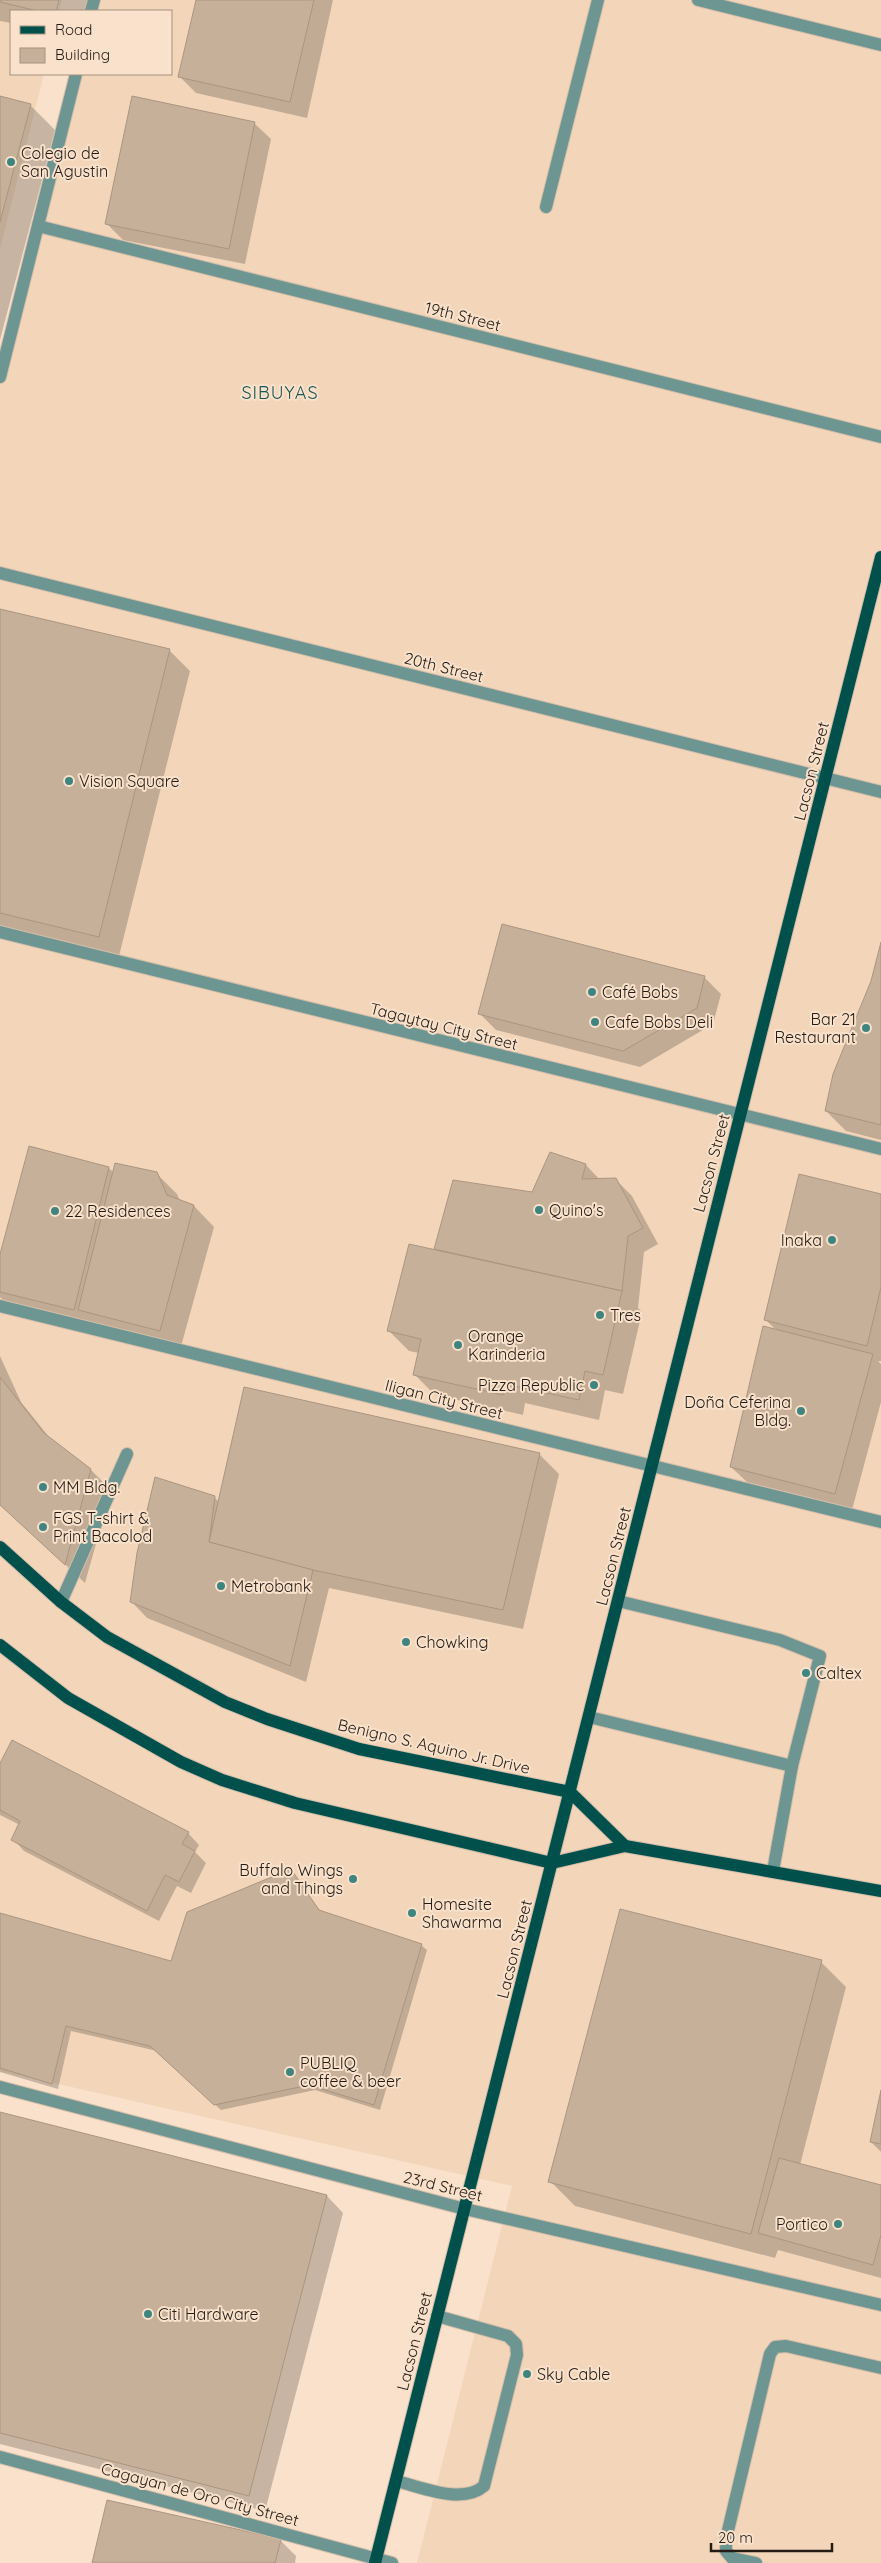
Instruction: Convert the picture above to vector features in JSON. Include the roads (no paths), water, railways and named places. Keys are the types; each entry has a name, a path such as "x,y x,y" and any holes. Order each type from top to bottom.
{"main road":[{"name":"Lacson Street","path":"375,2561 881,557"},
{"name":"Benigno S. Aquino Jr. Drive","path":"0,1547 61,1602 107,1636 225,1702 267,1719 359,1749 570,1792"},
{"path":"0,1645 68,1698 181,1762 222,1780 295,1803 552,1863 624,1846 881,1891"},
{"path":"570,1792 624,1846"}],"street":[{"path":"546,207 598,0"},
{"path":"698,0 881,45"},
{"path":"0,377 76,75"},
{"name":"19th Street","path":"38,226 881,437"},
{"name":"20th Street","path":"0,573 881,792"},
{"name":"Tagaytay City Street","path":"0,932 881,1149"},
{"name":"Iligan City Street","path":"0,1306 881,1522"},
{"path":"61,1602 127,1454"},
{"path":"618,1601 780,1640 820,1656 792,1766 773,1871"},
{"path":"589,1717 792,1766"},
{"name":"23rd Street","path":"0,2087 465,2209 881,2305"},
{"path":"396,2481 461,2495 476,2492 484,2486 517,2355 516,2344 508,2336 438,2316"},
{"path":"756,2563 732,2558 726,2551 726,2539 770,2354 775,2348 786,2346 881,2368"},
{"name":"Cagayan de Oro City Street","path":"0,2457 375,2561 392,2563"}],"place":[{"name":"Colegio de San Agustin","path":"11,162"},
{"name":"Vision Square","path":"69,781"},
{"name":"Café Bobs","path":"592,992"},
{"name":"Cafe Bobs Deli","path":"595,1022"},
{"name":"Bar 21 Restaurant","path":"866,1028"},
{"name":"Quino's","path":"539,1210"},
{"name":"22 Residences","path":"55,1211"},
{"name":"Inaka","path":"832,1240"},
{"name":"Tres","path":"600,1315"},
{"name":"Orange Karinderia","path":"458,1345"},
{"name":"Pizza Republic","path":"594,1385"},
{"name":"Doña Ceferina Bldg.","path":"801,1411"},
{"name":"MM Bldg.","path":"43,1487"},
{"name":"FGS T-shirt & Print Bacolod","path":"43,1527"},
{"name":"Metrobank","path":"221,1586"},
{"name":"Chowking","path":"406,1642"},
{"name":"Caltex","path":"806,1673"},
{"name":"Buffalo Wings and Things","path":"353,1879"},
{"name":"Homesite Shawarma","path":"412,1913"},
{"name":"PUBLIQ coffee & beer","path":"290,2072"},
{"name":"Portico","path":"838,2224"},
{"name":"Citi Hardware","path":"148,2314"},
{"name":"Sky Cable","path":"527,2374"}],"district":[{"name":"SIBUYAS","path":"280,393"}]}
